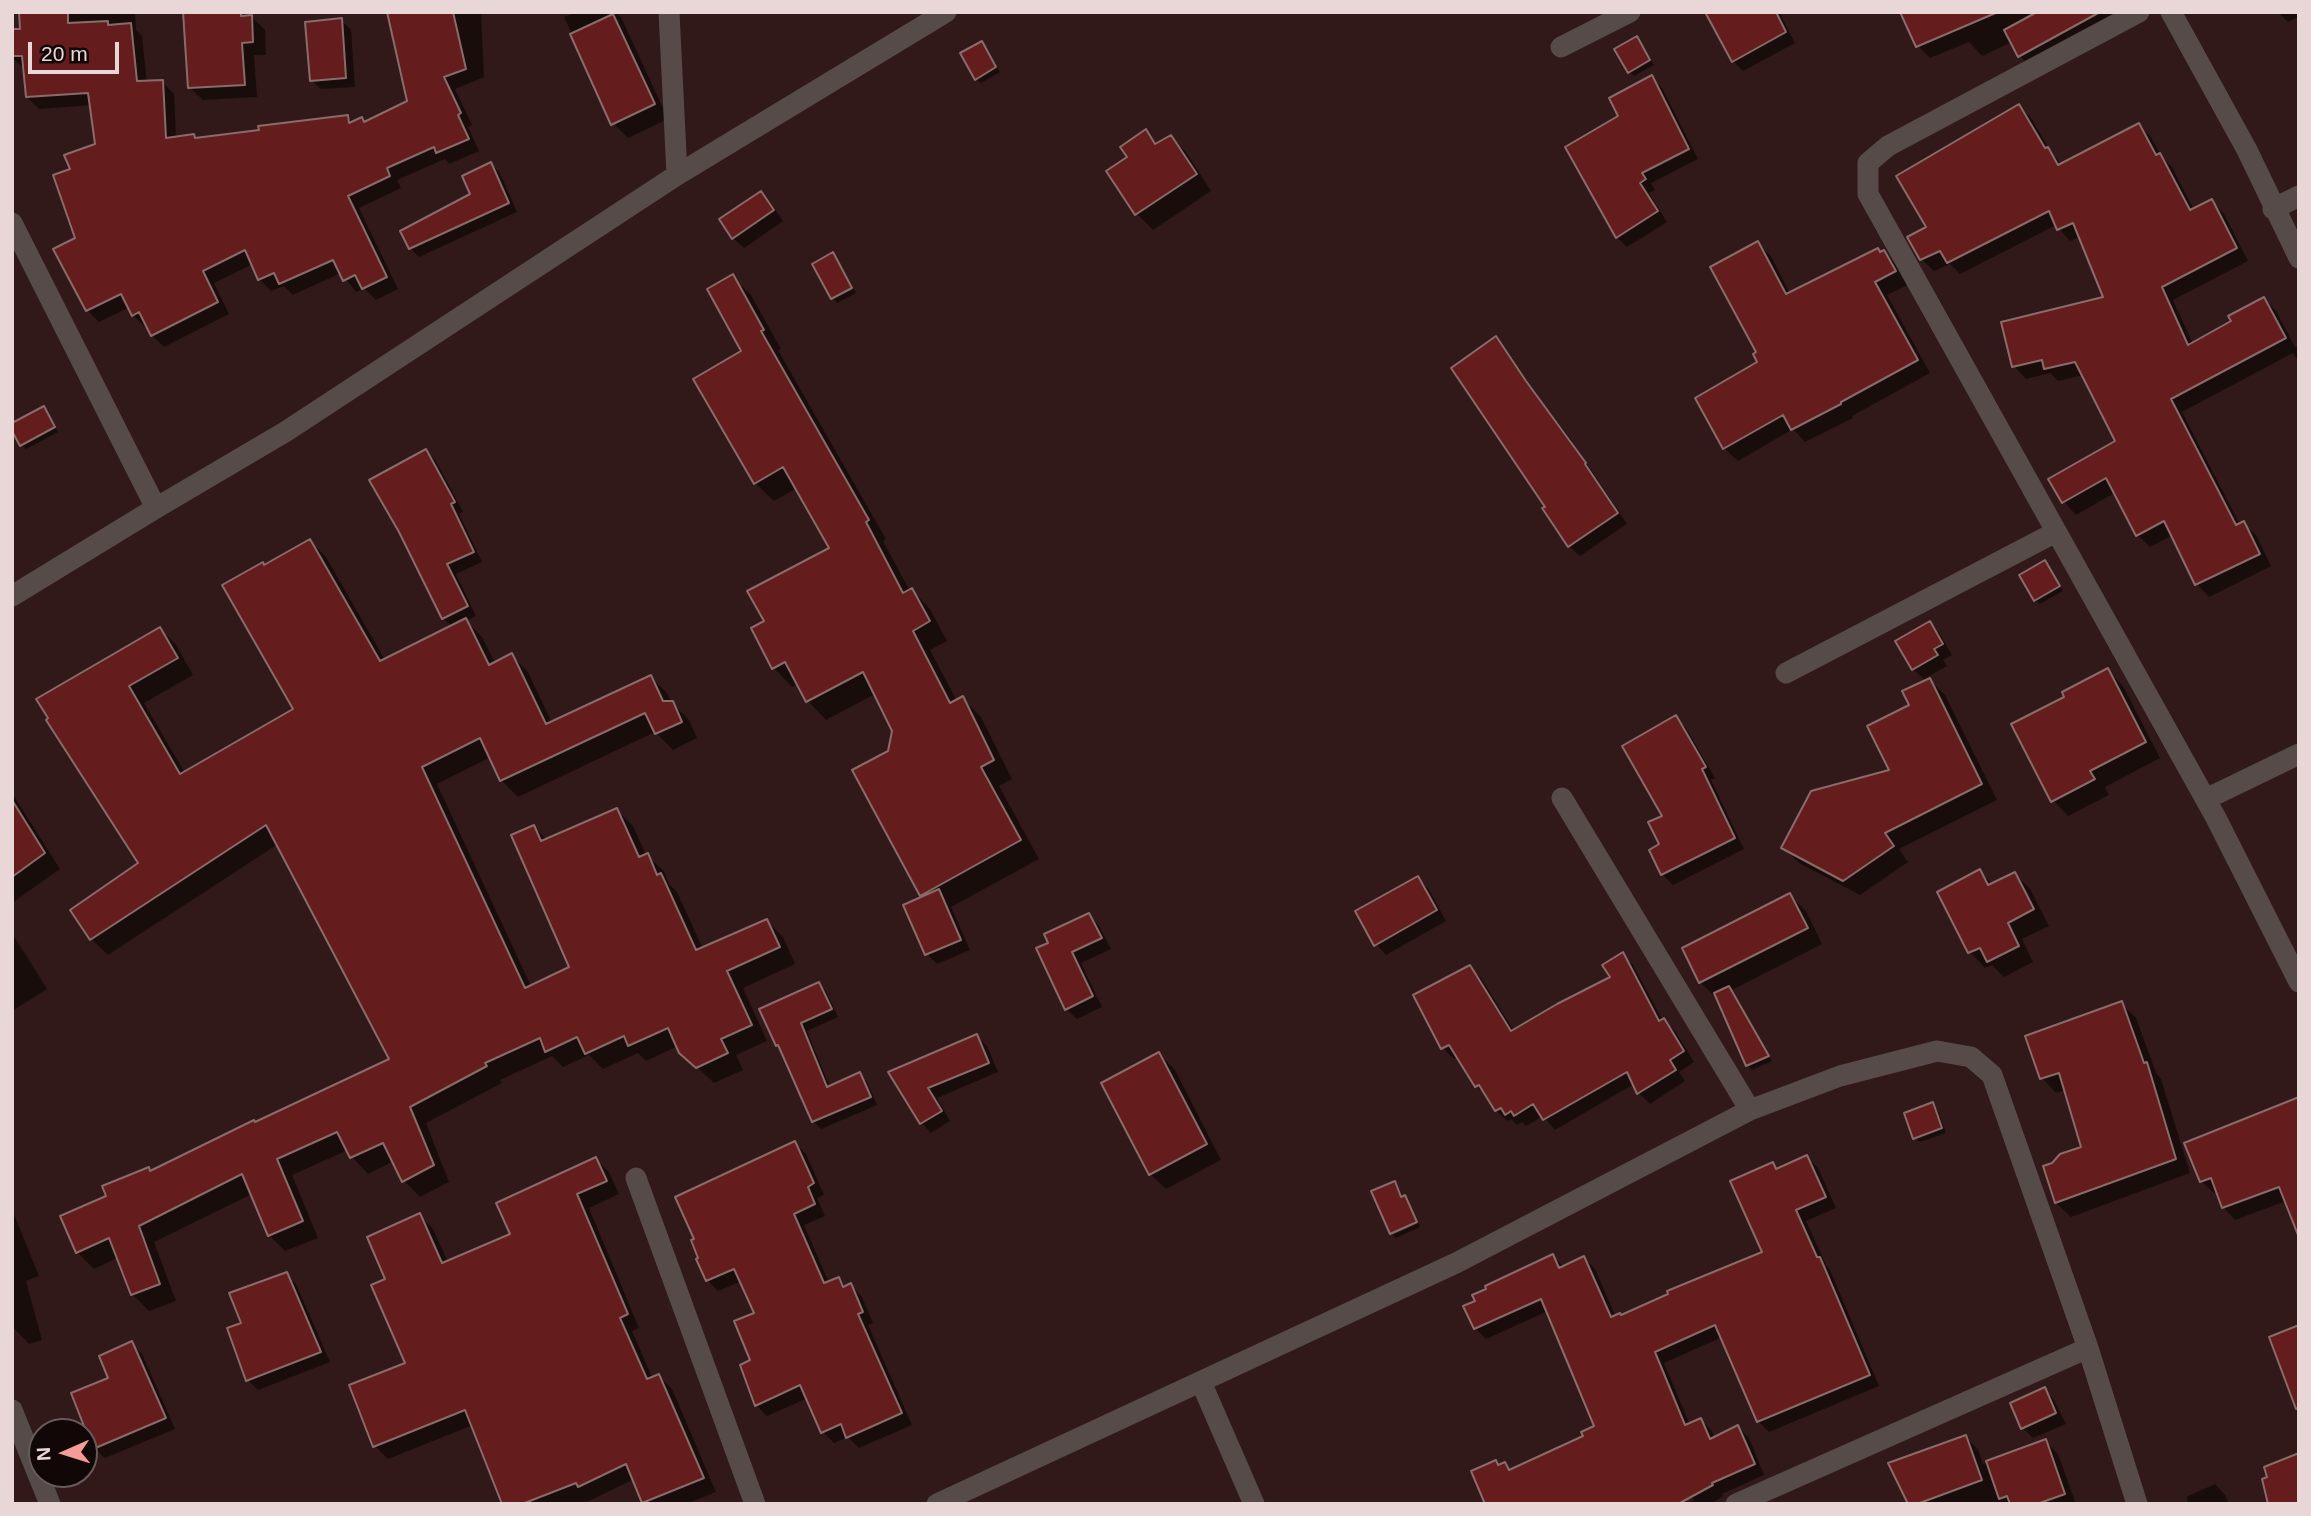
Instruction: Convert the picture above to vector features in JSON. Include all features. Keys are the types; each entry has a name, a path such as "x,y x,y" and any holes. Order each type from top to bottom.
{"street":[{"path":"669,12 677,175"},
{"path":"12,596 285,432 677,175 946,12"},
{"path":"1560,47 1630,12"},
{"path":"2138,12 1888,146 1868,163 1868,194 2206,799 2299,982"},
{"path":"2171,12 2247,150 2273,209 2299,258"},
{"path":"2273,209 2299,195"},
{"path":"12,223 156,508"},
{"path":"1786,673 2056,532"},
{"path":"2206,799 2299,754"},
{"path":"1562,798 1750,1111"},
{"path":"937,1504 1456,1263 1750,1111 1840,1076 1937,1051 1971,1057 1992,1075 2088,1348 2137,1504"},
{"path":"636,1178 755,1504"},
{"path":"1736,1504 2088,1348"},
{"path":"1201,1382 1254,1504"},
{"path":"12,1410 50,1504"}],"building":[{"path":"19,12 68,12 68,23 131,23 137,81 163,80 166,138 194,134 195,138 259,130 258,126 348,115 349,123 362,117 364,122 407,101 387,12 453,12 466,69 444,77 461,113 458,115 469,139 436,153 434,147 387,168 390,176 348,196 387,277 362,289 355,275 343,281 333,260 279,284 274,273 258,280 245,250 203,271 218,302 151,336 139,312 132,316 121,294 86,311 53,249 75,238 53,175 70,169 64,155 95,144 88,93 26,97 22,56 12,56 12,29 20,29"},
{"path":"183,12 241,12 241,16 252,15 253,42 242,43 245,85 188,88"},
{"path":"1705,12 1776,12 1786,32 1732,62"},
{"path":"1900,12 1998,12 1916,47"},
{"path":"2037,12 2100,12 2018,57 2004,30"},
{"path":"613,14 655,104 611,125 570,34"},
{"path":"342,18 346,78 310,81 305,22"},
{"path":"1637,36 1650,60 1628,73 1614,49"},
{"path":"982,41 996,67 975,80 960,53"},
{"path":"1652,75 1689,149 1642,173 1646,179 1640,183 1658,211 1616,238 1565,147 1618,116 1609,98"},
{"path":"2019,104 2058,165 2139,123 2156,155 2160,153 2190,210 2212,199 2237,248 2162,287 2188,345 2231,321 2228,316 2264,297 2286,338 2171,399 2236,525 2244,521 2260,554 2195,585 2164,521 2136,536 2106,478 2062,503 2048,479 2115,441 2075,362 2044,369 2042,360 2012,367 2001,322 2103,297 2073,223 2057,230 2049,211 1947,263 1940,251 1920,260 1907,237 1926,227 1896,176"},
{"path":"1146,129 1155,144 1171,135 1197,174 1135,215 1106,171 1127,157 1120,147"},
{"path":"491,162 509,203 409,249 400,231 470,194 462,176"},
{"path":"761,191 774,210 732,239 719,219"},
{"path":"1758,241 1786,294 1878,248 1880,252 1884,250 1896,271 1875,282 1918,360 1791,430 1783,415 1723,449 1695,398 1757,362 1753,354 1756,352 1710,267"},
{"path":"833,252 852,288 831,299 812,264"},
{"path":"733,274 764,330 761,331 869,520 866,522 903,593 912,588 930,621 913,631 950,703 963,696 994,760 981,767 1021,840 920,896 852,770 888,751 892,731 863,672 806,702 785,662 772,669 751,628 764,621 747,591 829,548 783,467 754,484 693,379 741,351 707,289"},
{"path":"1496,336 1618,513 1568,547 1542,508 1545,507 1451,368"},
{"path":"44,406 55,427 20,446 12,431 12,423"},
{"path":"426,449 455,502 451,504 474,552 447,564 468,606 442,619 399,532 369,480"},
{"path":"310,539 380,661 466,618 489,665 512,653 546,724 651,675 663,701 673,701 682,722 655,734 645,713 500,781 480,738 422,767 525,988 569,967 511,835 534,825 541,841 617,808 639,857 648,853 657,875 661,873 696,950 767,919 780,947 727,971 752,1025 721,1039 728,1053 696,1068 679,1053 668,1028 628,1046 624,1036 585,1054 577,1037 545,1052 540,1038 485,1063 487,1066 410,1107 434,1165 402,1182 383,1143 350,1158 337,1132 277,1159 303,1221 268,1236 242,1174 139,1226 160,1284 131,1295 109,1238 76,1253 60,1216 106,1196 102,1186 149,1167 150,1171 389,1059 266,825 90,940 70,910 138,863 46,720 48,718 36,699 160,627 178,658 129,686 180,774 293,709 222,585"},
{"path":"2045,560 2060,586 2034,601 2019,575"},
{"path":"1930,621 1943,644 1934,649 1938,655 1912,670 1895,641"},
{"path":"2108,668 2146,742 2090,771 2095,779 2051,802 2011,724 2064,697 2062,692"},
{"path":"1930,678 1982,784 1885,833 1894,846 1843,881 1781,848 1811,791 1889,770 1867,726 1909,705 1902,691"},
{"path":"1676,715 1706,767 1702,769 1735,838 1661,875 1649,850 1659,844 1648,822 1662,816 1622,746"},
{"path":"12,800 45,853 12,877"},
{"path":"1980,869 1988,885 2015,872 2034,909 2008,923 2019,946 1987,962 1980,948 1968,953 1937,892"},
{"path":"1418,876 1437,910 1374,946 1355,911"},
{"path":"939,889 961,940 925,955 903,905"},
{"path":"1790,893 1808,928 1699,983 1682,948"},
{"path":"1089,913 1102,938 1072,952 1093,996 1065,1010 1036,948 1048,943 1044,934"},
{"path":"1623,952 1659,1021 1664,1018 1684,1051 1670,1060 1676,1070 1637,1094 1627,1072 1543,1120 1533,1104 1514,1116 1511,1111 1505,1115 1501,1108 1495,1111 1479,1085 1475,1087 1449,1045 1441,1049 1413,995 1470,965 1511,1031 1610,977 1602,965"},
{"path":"819,982 832,1009 801,1023 827,1087 860,1072 871,1097 812,1122 759,1009"},
{"path":"1729,986 1769,1056 1746,1066 1714,993"},
{"path":"2122,1001 2144,1063 2147,1062 2176,1159 2055,1203 2043,1166 2052,1163 2060,1154 2081,1147 2059,1073 2040,1079 2025,1036"},
{"path":"977,1034 989,1063 928,1088 942,1111 920,1124 888,1072"},
{"path":"1159,1052 1207,1144 1149,1175 1101,1083"},
{"path":"2299,1097 2298,1235 2279,1187 2222,1208 2211,1178 2200,1182 2184,1143"},
{"path":"1933,1102 1942,1128 1913,1139 1904,1113"},
{"path":"795,1141 814,1183 808,1187 815,1204 794,1214 824,1283 839,1277 843,1287 851,1283 863,1312 858,1314 902,1413 846,1438 841,1424 821,1433 800,1385 755,1406 740,1365 750,1360 734,1321 754,1313 734,1269 706,1281 696,1259 698,1258 691,1240 694,1239 675,1197"},
{"path":"1807,1155 1826,1197 1796,1210 1817,1257 1820,1257 1870,1375 1757,1422 1715,1325 1655,1352 1685,1425 1701,1418 1710,1439 1738,1425 1755,1464 1712,1483 1713,1485 1678,1504 1485,1504 1471,1471 1496,1460 1498,1465 1505,1462 1509,1470 1583,1436 1581,1432 1594,1426 1541,1299 1474,1329 1463,1306 1475,1301 1472,1295 1486,1289 1485,1286 1553,1254 1559,1268 1584,1256 1611,1317 1620,1313 1621,1315 1668,1294 1667,1291 1762,1252 1730,1181 1773,1162 1776,1169"},
{"path":"596,1157 607,1181 577,1194 628,1314 620,1318 647,1379 659,1374 704,1478 642,1503 626,1464 578,1487 576,1483 522,1504 502,1504 465,1410 373,1447 349,1385 405,1363 371,1285 385,1279 367,1237 420,1213 442,1263 510,1234 496,1203"},
{"path":"1395,1181 1401,1197 1405,1195 1417,1222 1390,1234 1371,1191"},
{"path":"287,1272 321,1352 246,1381 227,1328 241,1323 229,1293"},
{"path":"2299,1325 2299,1408 2296,1409 2269,1337"},
{"path":"132,1341 166,1418 98,1447 98,1418 81,1418 71,1393 108,1378 99,1356"},
{"path":"2045,1387 2056,1413 2021,1429 2010,1403"},
{"path":"1966,1435 1982,1480 1917,1504 1908,1504 1888,1463"},
{"path":"2046,1439 2065,1494 2037,1504 2010,1504 2007,1496 1999,1499 1986,1461"},
{"path":"2299,1453 2299,1504 2268,1504 2262,1479 2267,1477 2264,1467"}]}
